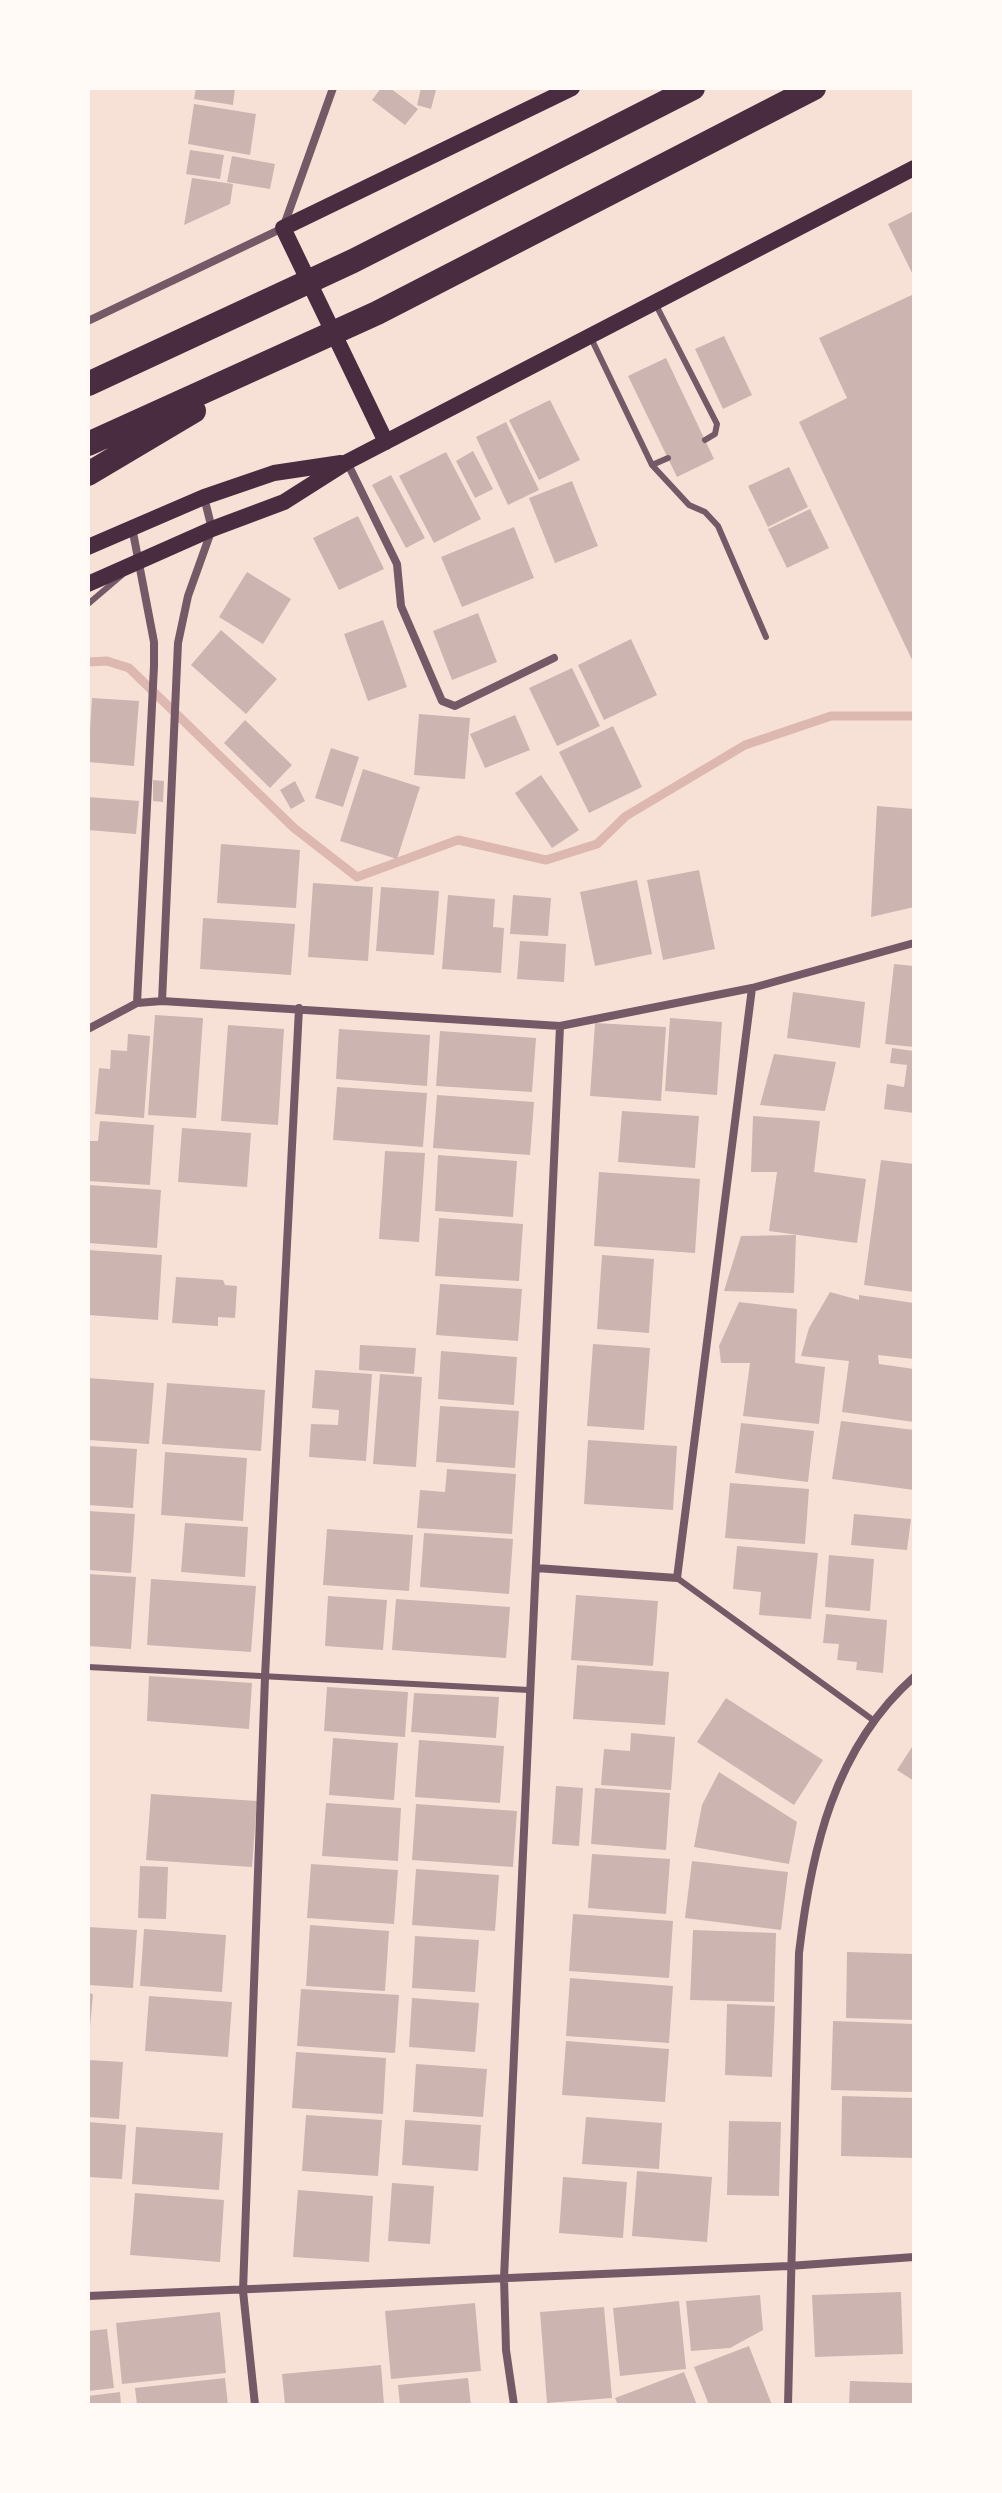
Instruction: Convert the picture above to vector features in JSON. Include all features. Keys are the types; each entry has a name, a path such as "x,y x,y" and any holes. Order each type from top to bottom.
{"highway":[{"path":"88,384 353,261 693,88"},
{"path":"88,444 377,313 814,88"},
{"path":"88,474 289,355"}],"main road":[{"path":"386,442 283,228 572,88"},
{"path":"88,584 212,529 284,502 347,462 914,168"},
{"path":"88,547 204,497 274,473 347,462"}],"street":[{"path":"88,321 283,228 333,88"},
{"path":"347,462 397,564 401,606 442,701 455,706 554,658"},
{"path":"162,1001 176,666 188,596 212,529 204,497"},
{"path":"132,527 154,642 137,1003"},
{"path":"88,1029 137,1003 162,1001 560,1026 752,988 914,943"},
{"path":"536,1568 677,1578 752,988"},
{"path":"255,2405 243,2291 265,1677 299,1008"},
{"path":"514,2405 506,2350 504,2278 560,1026"},
{"path":"788,2405 799,1953 807,1879 820,1830 843,1773 873,1720 914,1677"},
{"path":"88,2296 789,2266 914,2257"}],"lane":[{"path":"655,302 717,424 715,434 705,440"},
{"path":"590,336 652,465 689,505 705,512 718,526 766,637"},
{"path":"652,465 668,458"},
{"path":"88,604 138,562"},
{"path":"677,1578 873,1720"},
{"path":"88,1667 529,1690"}],"building":[{"path":"196,88 235,88 233,105 194,99"},
{"path":"381,88 390,88 418,109 405,125 372,100"},
{"path":"421,88 436,90 431,109 417,105"},
{"path":"194,104 256,114 250,155 188,144"},
{"path":"190,150 224,155 220,179 186,174"},
{"path":"232,156 275,164 270,189 227,182"},
{"path":"192,178 233,184 230,204 184,225"},
{"path":"914,211 914,277 888,224"},
{"path":"914,294 914,664 799,422 847,398 819,338"},
{"path":"724,336 752,395 723,409 695,349"},
{"path":"666,358 714,459 677,477 628,376"},
{"path":"550,400 580,460 539,480 509,420"},
{"path":"506,422 539,490 508,505 476,437"},
{"path":"473,451 493,489 475,498 456,461"},
{"path":"446,452 481,519 434,543 399,476"},
{"path":"789,467 808,507 768,527 748,486"},
{"path":"391,475 425,538 406,548 372,485"},
{"path":"572,481 598,546 555,563 529,498"},
{"path":"810,509 829,548 787,568 768,529"},
{"path":"358,516 384,569 339,590 313,538"},
{"path":"514,527 534,578 462,607 441,557"},
{"path":"247,572 291,599 263,644 219,617"},
{"path":"478,613 497,662 452,680 433,631"},
{"path":"383,620 407,687 368,701 344,634"},
{"path":"221,630 277,679 246,714 191,665"},
{"path":"631,639 657,695 604,720 578,665"},
{"path":"572,668 600,726 557,746 529,688"},
{"path":"92,698 139,701 134,766 88,762"},
{"path":"419,714 470,718 465,779 414,775"},
{"path":"515,715 530,750 485,768 470,734"},
{"path":"245,720 292,765 270,788 224,743"},
{"path":"613,726 642,787 589,813 559,752"},
{"path":"331,748 359,757 343,807 315,798"},
{"path":"363,769 420,787 397,859 340,841"},
{"path":"541,775 579,830 552,848 515,793"},
{"path":"153,780 164,781 163,802 153,801"},
{"path":"295,781 305,801 291,809 280,790"},
{"path":"88,797 139,801 136,834 88,830"},
{"path":"877,806 914,809 914,907 871,917"},
{"path":"221,844 300,850 296,908 217,903"},
{"path":"699,870 715,949 663,960 647,880"},
{"path":"637,880 652,954 595,966 580,892"},
{"path":"313,883 373,887 368,961 308,957"},
{"path":"381,887 439,891 434,955 376,951"},
{"path":"448,895 495,899 493,927 504,928 501,973 442,969"},
{"path":"513,895 551,898 548,936 510,934"},
{"path":"203,918 295,924 291,975 200,969"},
{"path":"520,941 566,944 564,982 517,979"},
{"path":"894,964 914,966 914,1047 885,1044"},
{"path":"793,992 865,1002 860,1048 787,1038"},
{"path":"155,1015 203,1018 196,1118 148,1115"},
{"path":"670,1018 722,1022 717,1095 665,1091"},
{"path":"595,1023 666,1027 661,1101 590,1096"},
{"path":"228,1025 284,1029 278,1125 221,1121"},
{"path":"339,1029 430,1035 427,1086 336,1079"},
{"path":"440,1031 536,1038 532,1092 436,1086"},
{"path":"128,1034 150,1036 144,1118 95,1114 99,1068 110,1069 111,1050 127,1051"},
{"path":"892,1048 914,1051 914,1113 884,1109 887,1084 904,1087 907,1065 890,1063"},
{"path":"774,1054 836,1062 825,1111 760,1105"},
{"path":"337,1087 427,1093 423,1147 333,1140"},
{"path":"437,1095 534,1102 530,1155 433,1148"},
{"path":"622,1111 699,1116 695,1168 618,1162"},
{"path":"753,1116 820,1121 814,1172 866,1179 857,1243 769,1231 777,1172 751,1172"},
{"path":"100,1121 154,1125 150,1185 88,1181 88,1141 98,1141"},
{"path":"182,1128 251,1133 247,1187 178,1182"},
{"path":"385,1151 425,1153 419,1242 379,1239"},
{"path":"438,1155 517,1161 513,1217 435,1211"},
{"path":"881,1160 914,1164 914,1292 864,1285"},
{"path":"599,1172 700,1179 695,1253 594,1246"},
{"path":"88,1185 161,1190 157,1248 88,1243"},
{"path":"439,1218 523,1224 519,1281 435,1276"},
{"path":"796,1235 794,1293 724,1291 741,1236"},
{"path":"88,1250 162,1255 158,1320 88,1315"},
{"path":"602,1255 654,1259 649,1333 597,1329"},
{"path":"176,1277 223,1280 225,1285 237,1286 235,1318 218,1317 218,1326 172,1323"},
{"path":"440,1284 522,1289 518,1341 436,1335"},
{"path":"830,1292 859,1300 859,1295 914,1303 914,1359 878,1355 879,1364 914,1369 914,1422 842,1412 849,1361 801,1356 809,1328"},
{"path":"739,1302 797,1309 795,1363 825,1367 819,1424 743,1416 750,1363 721,1363 719,1346"},
{"path":"593,1344 650,1348 644,1430 587,1426"},
{"path":"360,1345 416,1348 414,1374 359,1370"},
{"path":"441,1351 517,1357 514,1405 438,1399"},
{"path":"315,1370 372,1374 366,1461 309,1457 311,1424 338,1425 339,1410 312,1408"},
{"path":"380,1374 422,1377 416,1467 373,1464"},
{"path":"88,1378 154,1383 149,1444 88,1440"},
{"path":"167,1383 265,1390 261,1451 162,1444"},
{"path":"440,1406 519,1411 515,1468 436,1462"},
{"path":"841,1421 914,1430 914,1490 832,1479"},
{"path":"741,1423 814,1431 808,1482 735,1473"},
{"path":"588,1440 677,1446 673,1510 584,1504"},
{"path":"88,1446 137,1449 133,1508 88,1505"},
{"path":"165,1452 247,1458 243,1521 161,1515"},
{"path":"447,1469 516,1474 512,1534 417,1528 420,1490 445,1492"},
{"path":"730,1483 809,1489 805,1544 725,1538"},
{"path":"88,1511 135,1514 131,1573 88,1570"},
{"path":"854,1514 911,1519 907,1550 851,1545"},
{"path":"185,1523 248,1527 245,1577 181,1572"},
{"path":"327,1529 413,1535 409,1591 323,1585"},
{"path":"424,1533 513,1539 509,1594 420,1587"},
{"path":"737,1546 818,1553 811,1619 759,1615 761,1592 733,1589"},
{"path":"829,1555 874,1559 870,1611 825,1607"},
{"path":"88,1574 136,1577 131,1649 88,1646"},
{"path":"151,1579 256,1586 251,1652 147,1645"},
{"path":"576,1595 658,1601 653,1666 571,1660"},
{"path":"328,1596 387,1600 383,1650 325,1646"},
{"path":"396,1599 510,1607 506,1658 392,1650"},
{"path":"826,1614 887,1620 883,1673 856,1670 857,1662 837,1660 839,1644 823,1643"},
{"path":"577,1665 669,1672 665,1725 573,1719"},
{"path":"149,1676 252,1683 249,1729 147,1721"},
{"path":"327,1687 408,1692 405,1737 324,1731"},
{"path":"414,1693 499,1697 496,1738 411,1732"},
{"path":"726,1698 823,1760 794,1805 697,1742"},
{"path":"631,1733 675,1737 671,1790 601,1785 604,1749 630,1751"},
{"path":"333,1738 398,1743 394,1800 329,1795"},
{"path":"419,1740 504,1746 500,1803 415,1797"},
{"path":"914,1744 914,1781 897,1770"},
{"path":"719,1772 797,1822 789,1864 694,1847 702,1805"},
{"path":"556,1786 583,1788 579,1846 552,1844"},
{"path":"595,1788 670,1793 666,1850 591,1844"},
{"path":"151,1794 257,1801 252,1867 146,1860"},
{"path":"326,1803 401,1808 398,1861 322,1856"},
{"path":"416,1804 517,1811 513,1867 412,1860"},
{"path":"592,1854 670,1859 666,1914 588,1908"},
{"path":"692,1861 788,1872 781,1930 685,1918"},
{"path":"311,1864 398,1870 394,1924 307,1918"},
{"path":"140,1866 168,1867 166,1919 138,1918"},
{"path":"416,1869 499,1875 495,1931 412,1925"},
{"path":"573,1914 673,1921 669,1978 569,1971"},
{"path":"310,1925 389,1931 385,1991 306,1986"},
{"path":"88,1927 137,1930 133,1988 88,1985"},
{"path":"144,1929 226,1935 222,1992 140,1986"},
{"path":"693,1930 776,1933 774,2002 690,2000"},
{"path":"415,1936 479,1940 475,1992 412,1988"},
{"path":"847,1952 914,1954 914,2020 846,2018"},
{"path":"570,1978 673,1986 669,2043 566,2036"},
{"path":"301,1989 399,1995 395,2053 297,2046"},
{"path":"88,1993 93,1994 90,2027 88,2027"},
{"path":"149,1996 232,2002 228,2057 145,2051"},
{"path":"412,1998 479,2003 475,2052 409,2047"},
{"path":"727,2004 775,2006 772,2077 725,2075"},
{"path":"833,2021 914,2024 914,2092 831,2090"},
{"path":"566,2041 669,2049 665,2102 562,2095"},
{"path":"296,2052 386,2058 383,2114 292,2108"},
{"path":"88,2060 123,2062 119,2119 88,2117"},
{"path":"416,2064 487,2069 483,2117 413,2112"},
{"path":"842,2096 914,2098 914,2158 841,2156"},
{"path":"306,2115 382,2120 378,2176 302,2171"},
{"path":"586,2117 662,2123 659,2169 582,2164"},
{"path":"405,2120 481,2125 478,2171 402,2165"},
{"path":"729,2121 781,2122 779,2196 727,2195"},
{"path":"88,2122 126,2125 122,2179 88,2177"},
{"path":"136,2127 223,2133 219,2190 132,2184"},
{"path":"637,2171 712,2177 707,2242 632,2236"},
{"path":"563,2177 627,2182 623,2238 559,2233"},
{"path":"392,2183 434,2186 430,2244 388,2241"},
{"path":"298,2190 373,2196 369,2262 293,2257"},
{"path":"135,2193 224,2200 220,2262 130,2255"},
{"path":"901,2292 903,2354 815,2357 812,2295"},
{"path":"760,2295 763,2330 730,2348 691,2351 686,2301"},
{"path":"679,2301 686,2369 620,2376 613,2308"},
{"path":"475,2303 481,2371 391,2379 385,2311"},
{"path":"604,2307 612,2398 547,2403 540,2312"},
{"path":"220,2312 226,2373 122,2384 116,2323"},
{"path":"107,2329 114,2388 88,2391 88,2331"},
{"path":"749,2346 772,2405 709,2405 694,2367"},
{"path":"381,2365 384,2405 285,2405 282,2374"},
{"path":"684,2372 697,2405 618,2405 615,2398"},
{"path":"225,2378 228,2405 137,2405 135,2388"},
{"path":"468,2378 471,2405 400,2405 398,2385"},
{"path":"850,2381 914,2383 914,2405 849,2405"},
{"path":"120,2392 121,2405 88,2405 88,2396"}],"waterway":[{"path":"88,662 107,661 129,668 294,828 357,877 458,840 546,860 597,844 626,816 745,745 831,716 914,716"}]}
